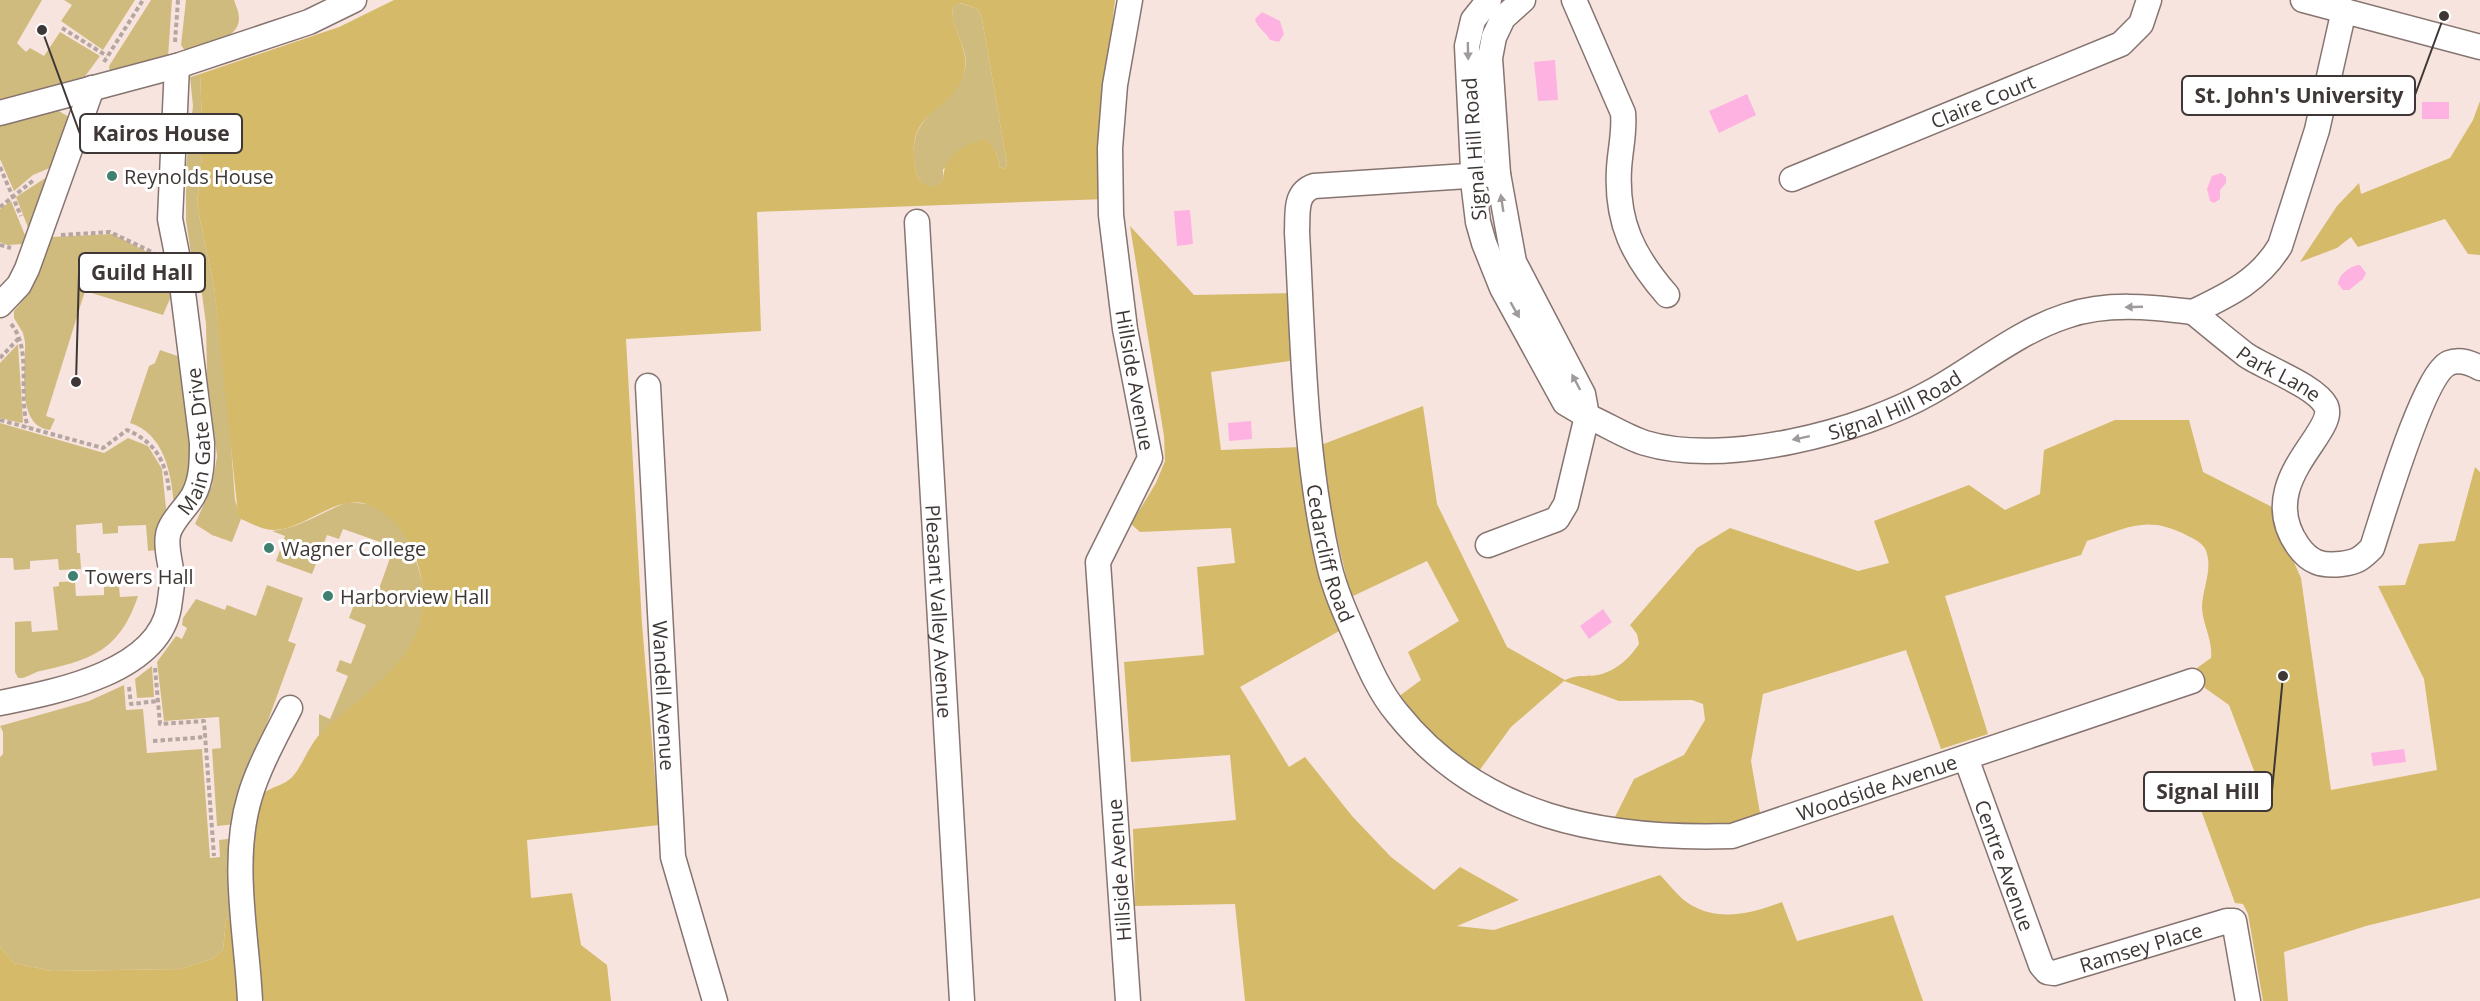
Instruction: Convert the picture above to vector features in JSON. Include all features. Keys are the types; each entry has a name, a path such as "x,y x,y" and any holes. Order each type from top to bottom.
{"street":[{"path":"0,113 92,88 176,56 309,22 354,0"},
{"name":"Hillside Avenue","path":"1128,1001 1098,562 1150,458 1125,329 1111,215 1110,148 1115,85 1130,0"},
{"name":"Signal Hill Road","path":"1488,545 1557,519 1566,504 1587,416 1583,394 1478,222 1473,176 1468,32 1473,20 1489,0"},
{"name":"Signal Hill Road","path":"1506,269 1509,241 1497,174 1490,58 1494,37 1503,18 1523,0"},
{"path":"1574,0 1623,113 1624,125 1619,170 1623,223 1632,248 1644,269 1667,295"},
{"name":"Claire Court","path":"1792,179 2121,44 2141,24 2149,0"},
{"path":"2303,0 2480,47"},
{"path":"2193,312 2240,290 2272,260 2280,246 2317,130 2344,10"},
{"name":"Main Gate Drive","path":"0,704 73,686 112,670 137,656 155,639 169,610 172,580 168,534 194,495 201,471 202,443 180,269 170,219 176,56"},
{"path":"0,305 19,285 27,269 92,88"},
{"path":"1473,176 1497,174"},
{"name":"Cedarcliff Road","path":"1473,176 1314,186 1304,189 1299,197 1297,232 1311,464 1330,567 1345,613 1367,663 1396,712 1430,747 1474,785 1513,804 1555,819"},
{"name":"Pleasant Valley Avenue","path":"917,222 962,1001"},
{"name":"Signal Hill Road","path":"1587,416 1645,443 1684,450 1747,449 1813,436 1878,417 1930,393 2037,327 2067,315 2095,309 2143,306 2193,312"},
{"name":"Park Lane","path":"2193,312 2248,356 2293,379 2324,402 2328,412 2327,421 2298,461 2288,487 2285,517 2292,537 2304,555 2314,562 2327,565 2358,562 2372,548 2411,432 2433,380 2448,363 2457,361 2480,368"},
{"name":"Wandell Avenue","path":"648,386 673,857 715,1001"},
{"name":"Woodside Avenue","path":"1555,819 1646,834 1689,837 1732,836 2192,681"},
{"path":"249,1001 242,883 242,834 250,796 290,708"},
{"name":"Centre Avenue","path":"1966,758 2041,965 2047,972"},
{"name":"Ramsey Place","path":"2047,972 2054,973 2227,921 2234,921 2248,1001"}],"path":[{"path":"102,64 143,0"},
{"path":"176,56 178,0"},
{"path":"62,28 108,56"},
{"path":"0,167 26,226"},
{"path":"0,207 39,177"},
{"path":"53,235 110,232 160,256"},
{"path":"15,329 19,337 24,410 28,428"},
{"path":"0,358 19,337"},
{"path":"0,420 103,448 127,430 139,435 152,446 162,461 170,502"},
{"path":"154,664 160,724 204,721 214,856"},
{"path":"128,683 130,704 158,701"},
{"path":"153,741 206,737"}],"shaded area":[{"path":"0,0 42,0 17,43 26,52 30,48 44,56 60,32 100,56 83,79 0,105"},
{"path":"64,0 135,0 103,50 61,21 72,5"},
{"path":"151,0 172,0 168,57 110,73 109,66"},
{"path":"186,0 234,0 239,16 238,26 227,37 219,41 186,52 181,45"},
{"path":"394,0 1115,0 1105,90 1106,199 757,212 761,331 626,339 642,624 659,825 527,840 531,898 572,893 581,945 607,965 611,1001 264,1001 253,930 251,867 255,814 260,798 267,791 289,780 320,734 399,661 413,641 421,618 423,592 417,562 406,537 395,523 373,507 361,503 336,506 287,528 275,530 253,525 241,519 238,514 214,286 197,205 203,145 200,74 339,27","holes":["960,3 978,9 982,19 1007,164 1005,169 1000,167 996,152 986,139 978,141 956,152 947,164 943,180 934,187 930,186 924,184 917,175 914,150 916,135 922,123 958,87 964,73 965,55 954,23 953,7"]},
{"path":"959,3 978,9 982,19 1007,164 1005,169 1000,167 996,152 943,169 943,180 934,188 924,184 918,178 914,145 916,135 926,118 964,73 965,56 953,15 953,7"},
{"path":"1262,12 1280,21 1284,34 1279,42 1270,40 1258,25 1255,19"},
{"path":"1555,60 1558,100 1538,101 1534,62"},
{"path":"200,74 203,145 197,205 214,286 229,418 235,500 241,519 232,542 212,535 195,524 212,486 217,456 207,376 206,324 201,287 203,278 191,254 186,220 186,167 193,106 190,77"},
{"path":"1747,94 1756,115 1719,133 1709,111"},
{"path":"2480,101 2480,255 2468,254 2445,219 2358,247 2351,237 2337,248 2300,262 2337,206 2359,183 2361,194 2450,158 2473,120"},
{"path":"2422,102 2449,102 2449,119 2422,119"},
{"path":"57,110 69,117 52,167 33,175 14,191 0,159 0,123"},
{"path":"2221,173 2226,177 2226,183 2220,190 2220,199 2214,203 2210,201 2207,189 2212,176"},
{"path":"50,175 31,235 16,197"},
{"path":"11,201 27,240 24,244 7,245 0,242 0,209"},
{"path":"1190,210 1193,244 1177,246 1174,211"},
{"path":"1130,226 1194,295 1293,293 1297,360 1211,372 1221,450 1301,447 1341,630 1240,687 1289,767 1305,757 1352,816 1391,857 1434,890 1460,867 1519,900 1457,926 1494,930 1660,875 1678,895 1691,905 1713,913 1736,914 1760,910 1782,902 1797,941 1893,915 1923,1001 1245,1001 1235,904 1135,906 1133,829 1236,820 1230,755 1131,762 1124,662 1204,655 1197,567 1235,563 1231,528 1140,532 1131,524 1156,483 1165,461 1164,436"},
{"path":"113,234 172,265 172,294 163,315 85,291 46,416 55,419 50,430 39,426 31,418 27,407 24,380 25,342 23,333 14,318 14,311 29,293 51,237"},
{"path":"2360,265 2366,273 2363,279 2349,290 2343,290 2338,284 2340,277 2349,269"},
{"path":"18,344 23,422 21,423 0,418 0,363"},
{"path":"160,350 183,358 194,472 174,504 171,479 164,456 151,436 142,428 130,423 149,366 155,363"},
{"path":"1423,406 1437,504 1507,647 1565,680 1602,674 1618,666 1627,658 1639,644 1637,634 1630,625 1697,548 1730,528 1858,571 1889,563 1874,521 1969,485 2005,510 2040,494 2044,450 2115,420 2189,420 2203,472 2276,509 2284,540 2301,578 2331,790 2437,770 2424,679 2378,586 2405,585 2419,544 2455,541 2475,467 2480,472 2480,898 2366,926 2284,952 2288,1001 2263,1001 2248,914 2243,904 2235,903 2198,802 2266,802 2229,705 2205,688 2197,668 2211,658 2211,645 2202,608 2208,574 2206,551 2194,539 2174,529 2149,524 2126,528 2087,541 2081,555 1945,596 1988,734 1941,749 1906,650 1763,694 1751,761 1760,813 1729,825 1650,824 1614,819 1634,779 1684,755 1705,720 1703,704 1692,700 1619,701 1564,681 1511,727 1479,771 1435,738 1398,697 1421,680 1408,652 1459,621 1427,561 1351,597 1325,487 1321,445"},
{"path":"1251,421 1252,439 1229,441 1228,423"},
{"path":"0,423 104,453 128,438 148,446 162,469 167,518 157,550 148,551 146,525 118,526 118,533 103,534 102,523 76,525 77,553 80,553 81,569 59,570 58,559 30,561 30,569 14,570 13,558 0,558"},
{"path":"348,502 369,504 378,508 402,531 417,564 424,602 421,623 413,643 401,661 386,678 319,736 319,714 330,719 348,676 336,671 340,660 351,664 366,625 349,618 358,594 375,600 390,558 379,554 383,543 343,529 339,539 327,535 312,574 276,561 285,536 272,531 301,523"},
{"path":"75,581 76,596 104,595 104,587 119,586 120,597 138,596 131,614 113,641 102,650 75,662 18,678 15,672 15,622 31,621 32,632 58,630 53,587 59,586 59,582"},
{"path":"267,585 303,598 288,641 296,644 247,778 237,824 217,826 212,749 221,748 219,717 164,721 157,662 176,636 182,639 187,628 182,625 183,618 196,599 225,610 227,605 256,616"},
{"path":"1603,609 1612,622 1589,639 1580,626"},
{"path":"152,666 154,697 137,698 135,679"},
{"path":"124,685 126,710 143,709 147,753 202,749 210,858 220,857 219,840 235,838 236,916 226,920 223,950 212,959 180,969 52,971 14,963 0,947 0,757 3,754 3,732 0,726 89,701"},
{"path":"2404,749 2406,762 2373,766 2371,753"},
{"path":"236,916 244,1001 0,1001 0,947 14,963 52,971 180,969 212,959 223,950 226,920"}],"place":[{"name":"St. John's University","path":"2444,16"},
{"name":"Kairos House","path":"42,30"},
{"name":"Reynolds House","path":"112,176"},
{"name":"Guild Hall","path":"76,382"},
{"name":"Wagner College","path":"269,548"},
{"name":"Towers Hall","path":"73,576"},
{"name":"Harborview Hall","path":"328,596"},
{"name":"Signal Hill","path":"2283,676"}]}
